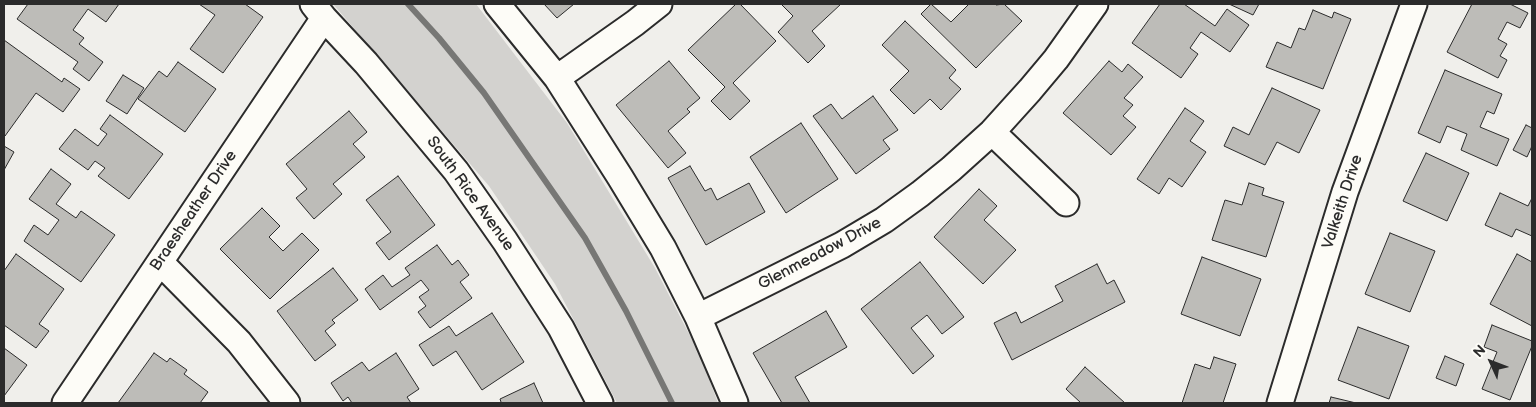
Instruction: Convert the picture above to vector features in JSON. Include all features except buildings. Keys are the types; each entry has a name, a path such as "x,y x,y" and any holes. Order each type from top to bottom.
{"street":[{"path":"497,4 557,78 663,248 698,317 735,403"},
{"path":"557,78 659,4"},
{"name":"Glenmeadow Drive","path":"698,317 842,245 884,220 920,194 992,132 1056,59 1095,4"},
{"name":"Valkeith Drive","path":"1280,403 1346,192 1414,4"},
{"name":"Braesheather Drive","path":"65,403 160,262 318,11"},
{"name":"South Rice Avenue","path":"318,11 366,63 456,171 505,241 560,328 600,403"},
{"path":"992,132 1066,203"},
{"path":"160,262 239,342 287,403"}],"shaded area":[{"path":"333,4 476,4 567,123 655,268 701,357 718,403 617,403 555,284 489,186"}],"waterway":[{"path":"408,4 484,93 585,238 626,311 672,403"}]}
